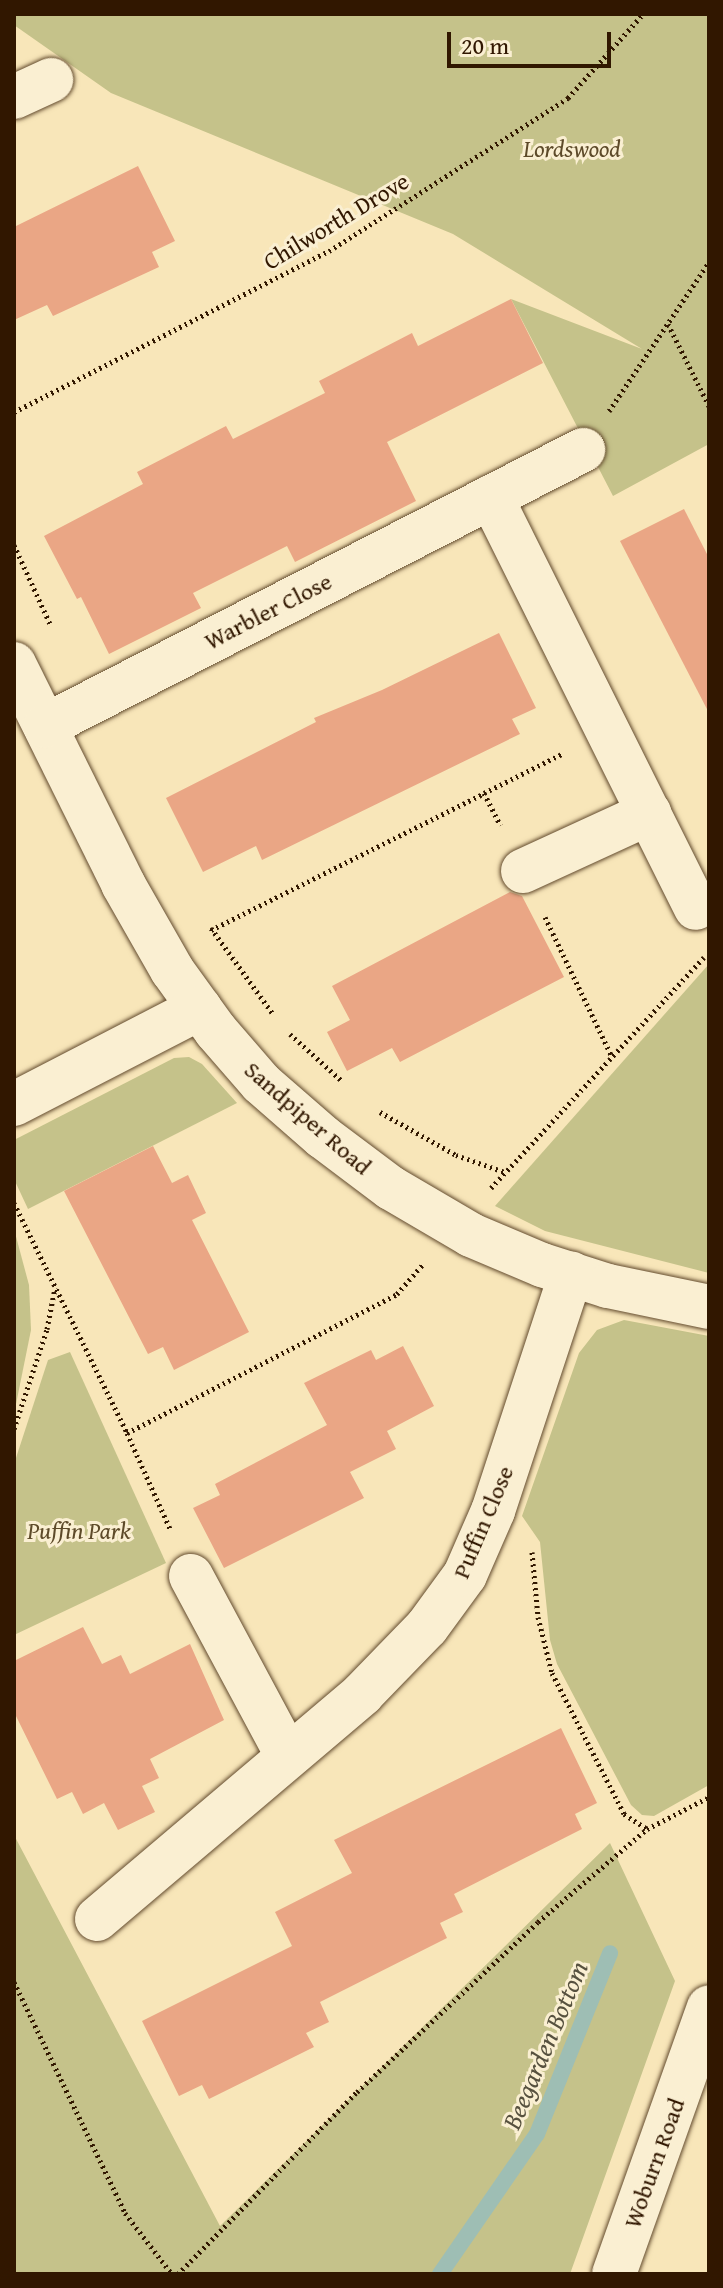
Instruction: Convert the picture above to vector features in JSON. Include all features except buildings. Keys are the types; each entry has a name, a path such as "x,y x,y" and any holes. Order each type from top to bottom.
{"street":[{"name":"Warbler Close","path":"45,726 583,450"},
{"path":"491,497 696,908"},
{"name":"Sandpiper Road","path":"14,664 123,884 163,954 200,1008 261,1083 323,1137 391,1188 471,1235 608,1286 709,1307"},
{"path":"523,871 649,813"},
{"path":"14,1104 200,1008"},
{"name":"Puffin Close","path":"97,1919 362,1694 427,1627 465,1575 493,1511 571,1274"},
{"path":"191,1576 287,1755"},
{"name":"Woburn Road","path":"614,2274 707,2022"}],"path":[{"name":"Chilworth Drove","path":"14,412 329,251 568,98 643,14"},
{"path":"583,450 709,262"},
{"path":"668,324 709,406"},
{"path":"14,545 41,609 92,701"},
{"path":"163,954 607,731"},
{"path":"484,793 612,1057"},
{"path":"205,918 275,1016"},
{"path":"284,1028 348,1087"},
{"path":"370,1106 456,1155 505,1172"},
{"path":"14,1203 127,1433 191,1576"},
{"path":"14,1429 47,1329 56,1287"},
{"path":"493,1511 517,1525 530,1541 538,1617 552,1673 624,1814 647,1829"},
{"path":"14,1982 125,2213 175,2274 357,2092 538,1922 647,1829 709,1797"}],"green space":[{"name":"Lordswood","path":"14,14 709,14 709,444 613,496 511,299 642,349 453,234 111,93 14,25"},
{"path":"709,964 709,1273 545,1231 495,1206"},
{"path":"189,1057 202,1064 237,1103 28,1209 14,1179 14,1140 174,1058"},
{"path":"14,1229 29,1285 31,1330 14,1414"},
{"path":"624,1320 709,1336 709,1785 654,1816 642,1815 631,1805 557,1664 550,1640 540,1542 522,1516 579,1353 597,1330"},
{"name":"Puffin Park","path":"70,1352 166,1563 14,1635 14,1464 48,1360"},
{"path":"14,1835 220,2226 610,1843 675,1981 570,2274 14,2274"}],"waterway":[{"name":"Beegarden Bottom","path":"440,2274 537,2134 610,1953"}]}
